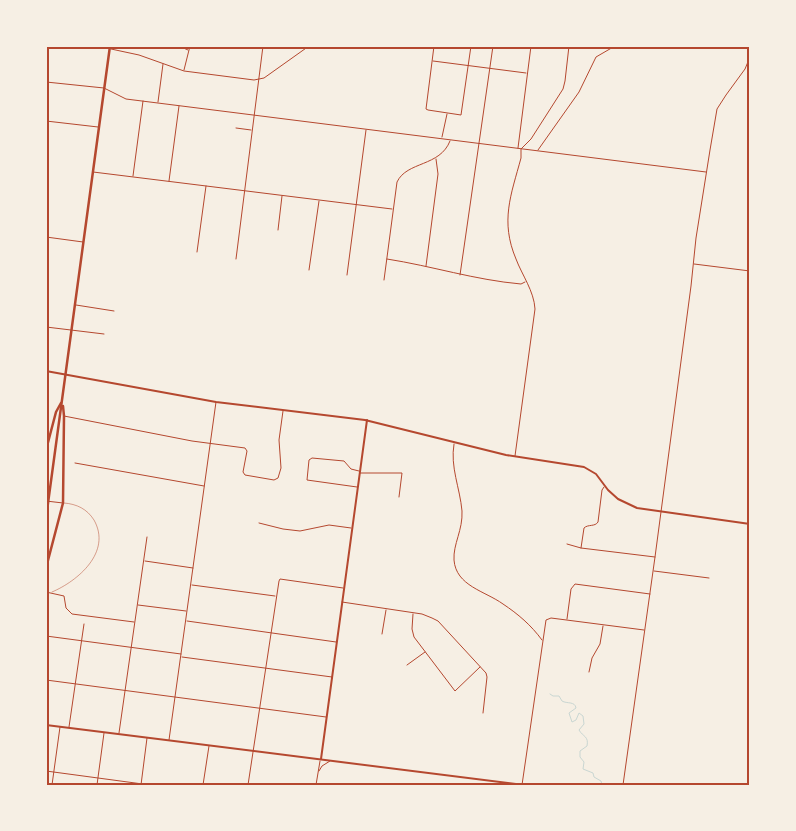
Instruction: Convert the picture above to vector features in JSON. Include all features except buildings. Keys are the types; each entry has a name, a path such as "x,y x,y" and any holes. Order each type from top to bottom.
{"main road":[{"path":"46,518 110,48"},
{"path":"46,371 216,402 367,420 515,457 584,467 596,474 612,495 624,503 637,508 750,524"},
{"path":"46,568 63,503 64,416 62,402"},
{"path":"46,450 56,412 62,402"},
{"path":"321,759 367,420"},
{"path":"46,725 523,785"}],"street":[{"path":"179,46 189,50"},
{"path":"184,71 190,46"},
{"path":"236,259 263,46"},
{"path":"110,48 139,54 184,71 259,80 309,46"},
{"path":"434,46 426,109 461,115 471,46"},
{"path":"460,275 493,46"},
{"path":"518,148 531,46"},
{"path":"515,457 535,309 534,299 512,247 507,223 509,200 521,149 531,139 563,89 569,46"},
{"path":"538,151 578,92 596,57 615,46"},
{"path":"623,785 693,264 717,109 745,69 750,58"},
{"path":"433,61 528,73"},
{"path":"158,102 164,64"},
{"path":"46,82 104,88 126,99 706,172"},
{"path":"132,177 143,100"},
{"path":"170,181 179,105"},
{"path":"442,139 447,113"},
{"path":"46,121 99,128"},
{"path":"236,128 252,130"},
{"path":"347,275 366,129"},
{"path":"384,280 392,209 399,177 436,158 446,149 450,140"},
{"path":"426,267 438,174 436,158"},
{"path":"93,172 392,209"},
{"path":"197,252 206,185"},
{"path":"278,230 282,195"},
{"path":"309,270 319,200"},
{"path":"46,237 84,242"},
{"path":"386,259 414,263 460,275 521,284 526,282"},
{"path":"693,264 750,271"},
{"path":"75,305 114,311"},
{"path":"46,327 104,334"},
{"path":"169,740 216,402"},
{"path":"64,416 246,449 245,476 274,480 278,478 281,468 279,440 284,410"},
{"path":"455,442 452,461 460,498 462,523 454,553 457,571 465,583 500,602 515,613 532,627 542,640"},
{"path":"358,487 307,480 309,460 312,458 344,462 351,469 360,472 402,473 399,497"},
{"path":"75,463 204,486"},
{"path":"581,548 584,528 598,523 602,490 605,487"},
{"path":"46,501 63,503"},
{"path":"259,522 283,529 300,531 329,525 352,528"},
{"path":"119,734 147,538"},
{"path":"567,544 581,548 655,557"},
{"path":"144,561 193,568"},
{"path":"653,571 709,578"},
{"path":"248,785 280,580 344,588"},
{"path":"567,620 571,589 575,584 650,594"},
{"path":"191,585 276,597"},
{"path":"46,592 64,596 66,608 72,614 135,622"},
{"path":"342,602 428,616 438,621 487,677 483,713"},
{"path":"138,605 187,611"},
{"path":"382,634 386,609"},
{"path":"413,614 412,634 455,691 480,667"},
{"path":"523,785 542,640 547,619 645,630"},
{"path":"186,621 336,642"},
{"path":"69,728 84,624"},
{"path":"589,672 592,658 600,644 603,625"},
{"path":"46,636 332,676"},
{"path":"407,665 426,652"},
{"path":"46,680 326,717"},
{"path":"52,785 60,726"},
{"path":"97,785 104,732"},
{"path":"141,784 148,738"},
{"path":"203,785 209,746"},
{"path":"316,785 321,759"},
{"path":"318,772 322,766 331,761"},
{"path":"46,771 150,785"}],"lane":[{"path":"52,592 67,586 85,569 96,554 100,541 98,529 88,513 77,506 63,503"}],"waterway":[{"path":"550,694 559,696 562,701 575,706 576,708 569,713 572,722 576,720 579,713 583,716 584,724 579,730 586,738 587,743 587,746 580,751 580,757 584,762 583,769 593,773 594,777 601,781 602,785"}]}
